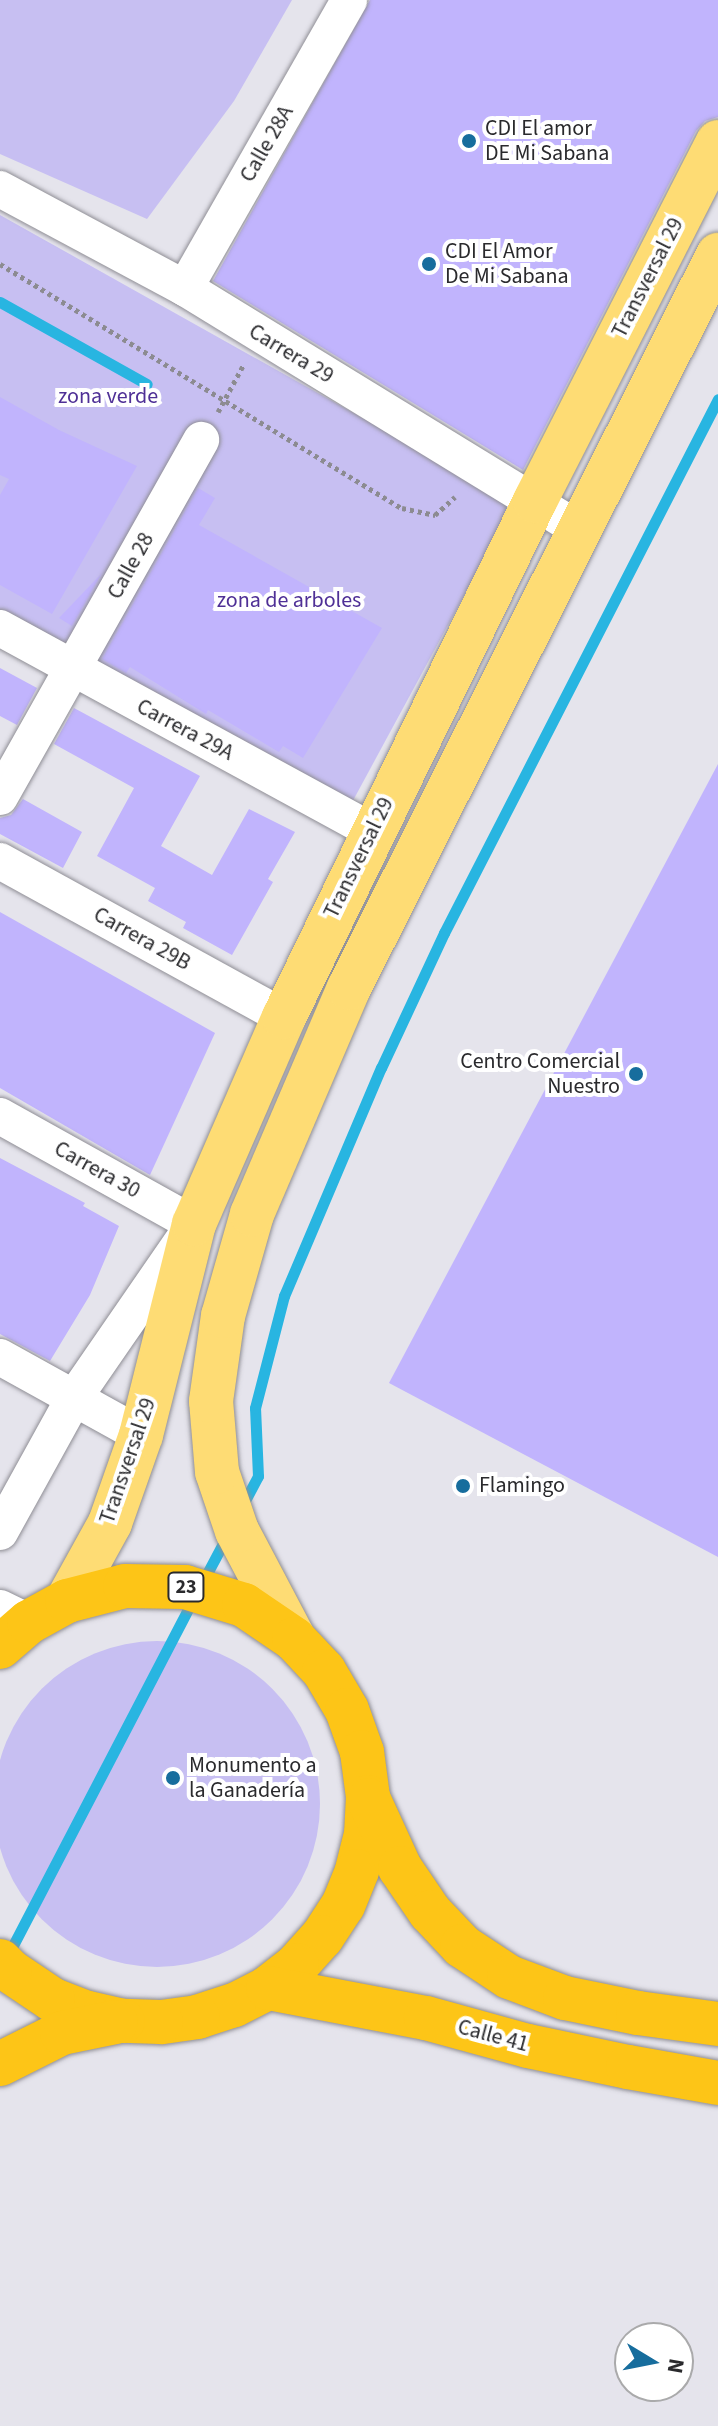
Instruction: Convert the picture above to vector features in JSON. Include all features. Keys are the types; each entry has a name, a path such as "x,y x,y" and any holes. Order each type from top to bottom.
{"highway":[{"name":"23","path":"0,1961 53,2000 87,2013 123,2021 161,2022 198,2017 234,2005 268,1988 297,1965 322,1937 343,1905 357,1871 366,1834 368,1797 362,1752 347,1710 324,1671 294,1639 244,1605 185,1587 125,1586 67,1601 10,1626"},
{"path":"368,1797 400,1868 430,1912 462,1946 509,1977 565,1998 638,2013 718,2024"},
{"name":"Calle 41","path":"268,1988 426,2018 528,2046 718,2083"},
{"name":"23","path":"0,2064 62,2033 123,2021"}],"main road":[{"name":"Transversal 29","path":"67,1601 110,1523 141,1435 194,1224 284,1017 535,501 718,142"},
{"path":"294,1639 237,1531 217,1472 211,1401 223,1316 252,1214 349,988 718,255"}],"street":[{"name":"Calle 28A","path":"185,288 349,0"},
{"name":"Carrera 29","path":"0,189 185,288 578,529"},
{"name":"Calle 28","path":"0,797 201,440"},
{"name":"Carrera 29A","path":"0,628 372,831"},
{"name":"Carrera 29B","path":"0,861 284,1017"},
{"name":"Carrera 30","path":"0,1116 194,1224"},
{"path":"0,1532 74,1398 194,1224"},
{"path":"0,1357 141,1435"},
{"path":"628,2067 699,2099 718,2100"}],"path":[{"path":"0,264 226,398 402,508 435,515 484,470"},
{"path":"201,440 260,335"}],"green space":[{"path":"0,0 292,0 234,101 147,219 0,154"},
{"name":"zona de arboles","path":"0,215 514,503 349,808 0,614"},
{"path":"141,1641 173,1641 220,1653 248,1668 273,1688 293,1713 308,1741 317,1772 320,1804 317,1836 308,1867 293,1895 273,1920 248,1940 220,1955 173,1967 141,1967 110,1960 80,1948 53,1930 31,1908 13,1881 1,1851 -6,1820 -6,1788 1,1757 13,1727 31,1700 53,1678 80,1660 110,1648"}],"building":[{"name":"CDI El amor DE Mi Sabana","path":"370,0 718,0 718,117 705,121 696,131 523,470 213,281"},
{"path":"0,397 59,430 137,466 52,614 0,585 0,495 9,479 0,475"},
{"path":"198,488 215,498 199,525 382,628 303,758 283,746 279,752 208,710 206,714 130,667 126,673 102,659"},
{"path":"102,573 72,626 59,618"},
{"path":"0,668 37,688 17,725 0,716"},
{"path":"74,708 200,776 161,846 212,875 249,809 295,832 268,879 273,882 232,955 183,928 186,922 148,901 155,888 97,856 134,788 54,744"},
{"name":"Centro Comercial Nuestro","path":"718,764 718,1557 389,1383"},
{"path":"23,799 82,832 63,868 0,834 0,818 11,815"},
{"path":"0,912 215,1033 150,1175 0,1088"},
{"path":"0,1158 85,1203 83,1206 119,1226 90,1295 50,1361 0,1334"}],"waterway":[{"path":"0,302 147,384"},
{"path":"241,1508 258,1476 255,1408 284,1296 381,1068 444,933 718,399"},
{"path":"202,1583 228,1534"},
{"path":"8,1955 194,1598"}],"place":[{"name":"CDI El amor DE Mi Sabana","path":"469,141"},
{"name":"CDI El Amor De Mi Sabana","path":"429,264"},
{"name":"Centro Comercial Nuestro","path":"636,1074"},
{"name":"Flamingo","path":"463,1486"},
{"name":"Monumento a la Ganadería","path":"173,1778"}],"park label":[{"name":"zona verde","path":"108,397"}]}
